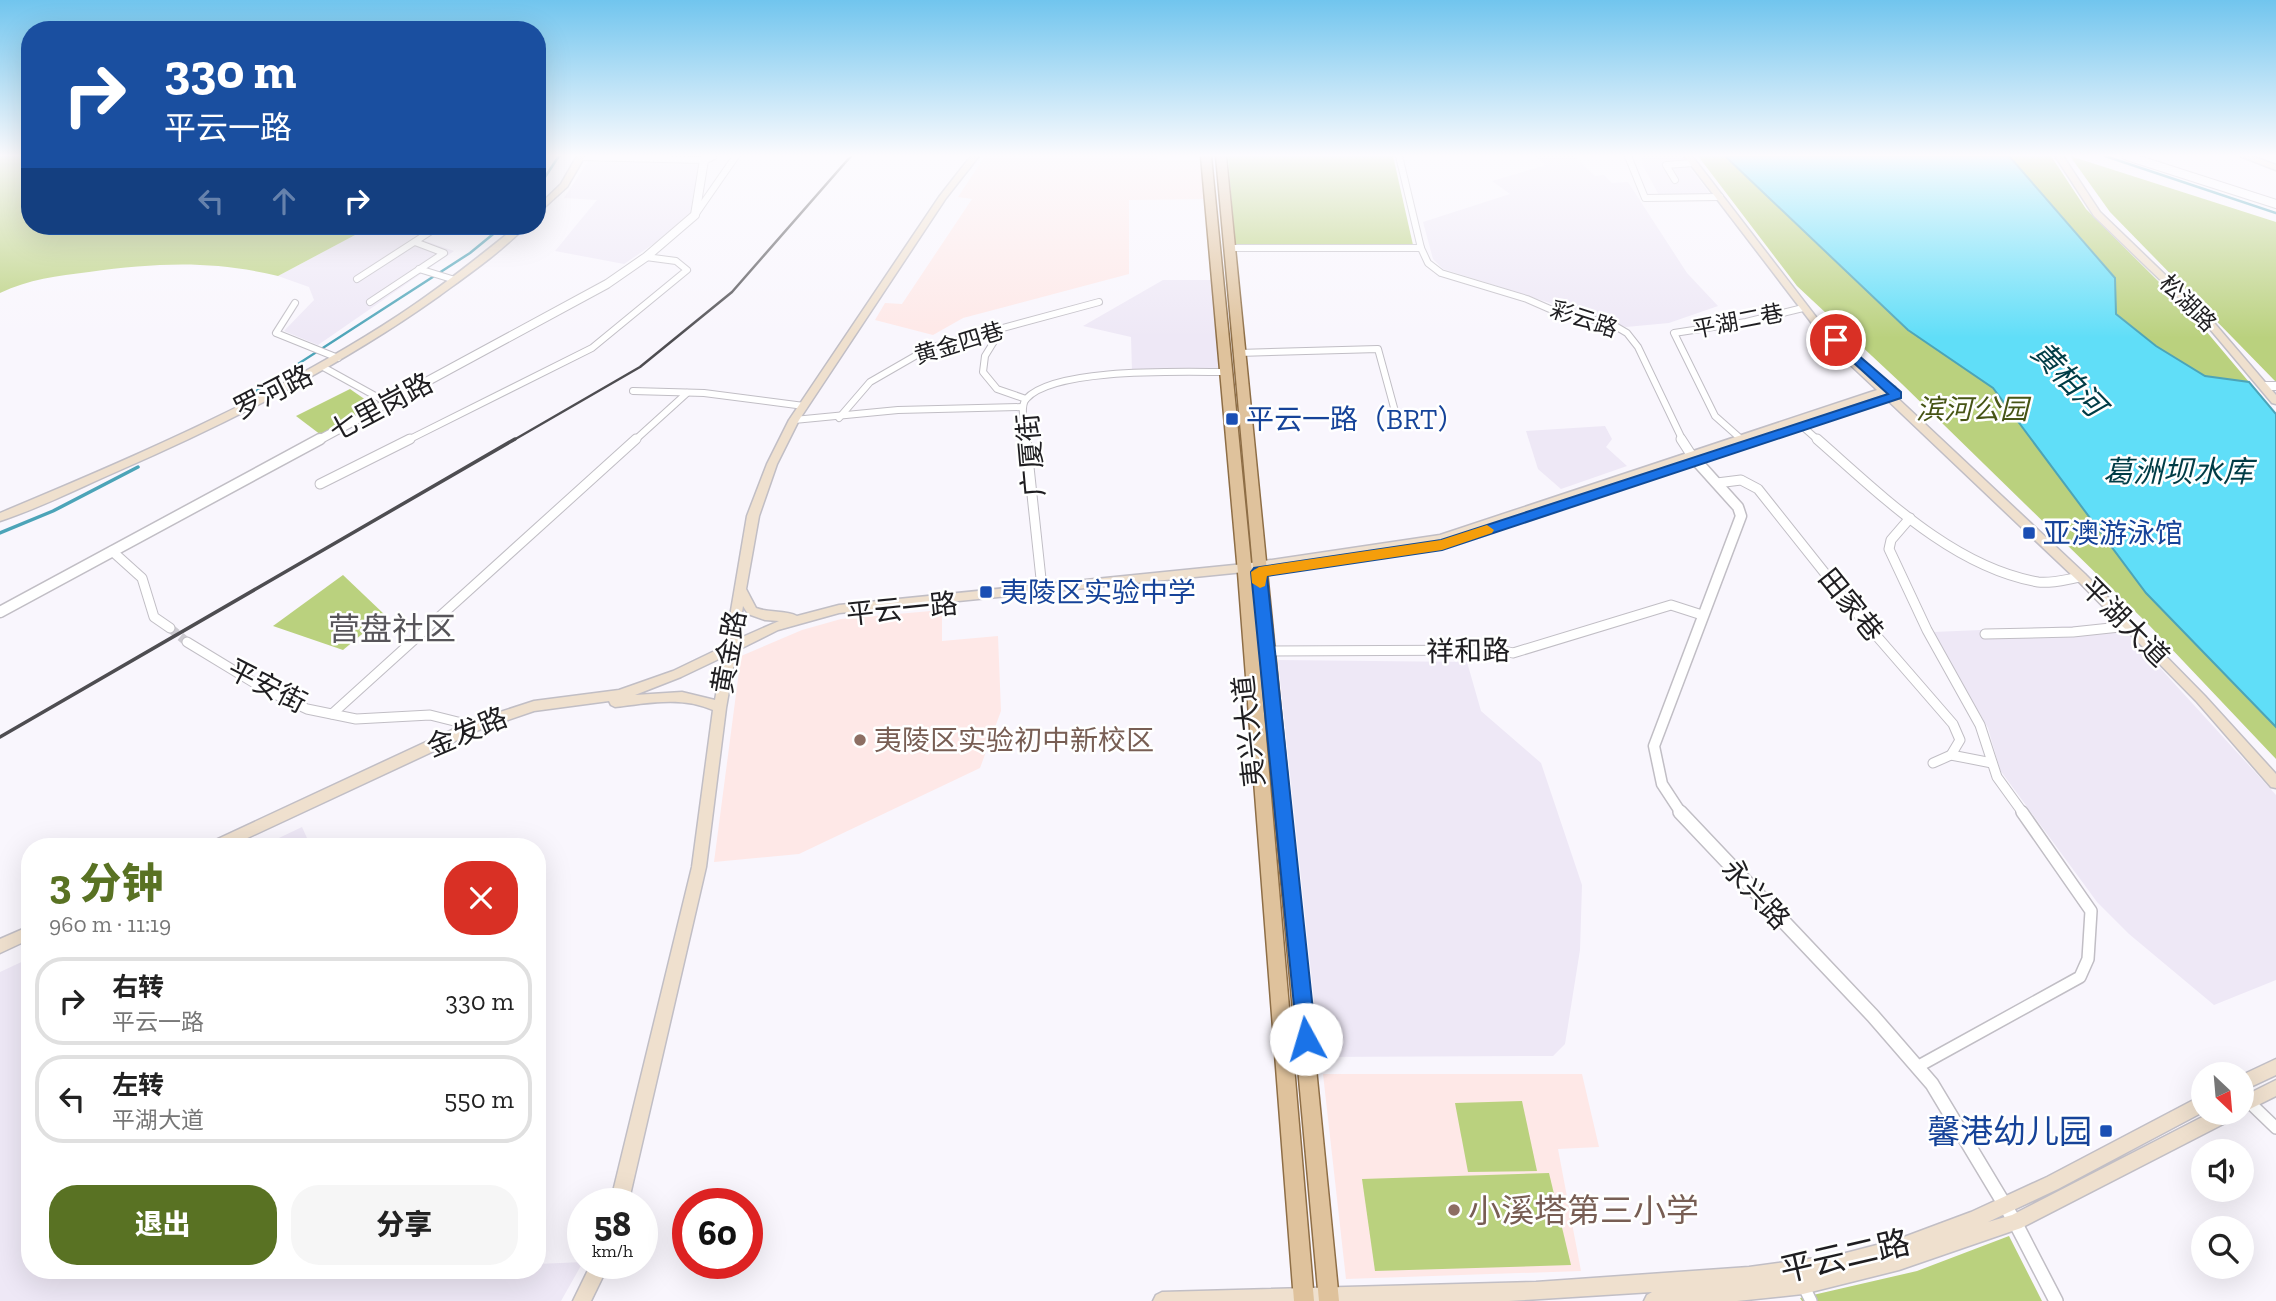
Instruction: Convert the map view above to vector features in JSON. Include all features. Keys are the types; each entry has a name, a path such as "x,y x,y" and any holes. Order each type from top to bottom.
{"main road":[{"name":"黄金路","path":"623,1188 699,867 720,708 753,516 772,464 794,420 930,217"},
{"name":"夷兴大道","path":"1212,217 1226,372 1252,570 1267,651 1329,1300"},
{"name":"夷兴大道","path":"1226,217 1238,353 1304,1300"},
{"name":"平湖大道","path":"1735,217 1830,341 1891,393 2085,575 2208,698 2276,772"},
{"name":"平湖大道","path":"1737,217 1836,340 2081,577 2276,783"},
{"name":"松湖路","path":"2100,217 2207,320 2274,399"},
{"name":"罗河路","path":"0,517 172,442 323,367 455,280 511,235"},
{"name":"平云一路","path":"729,652 793,628 841,614 1252,570 1442,545 1694,458 1802,426 1891,393"},
{"name":"平云一路","path":"1694,458 1741,439 1891,393"},
{"name":"平云一路","path":"729,652 800,618 839,609 1252,570"},
{"path":"740,589 751,611 765,617 800,618"},
{"name":"金发路","path":"248,838 477,730 534,712 608,703 642,695 729,652"},
{"name":"金发路","path":"233,838 474,726 534,706 620,695 729,652"},
{"path":"608,703 675,695 706,700 720,708"},
{"path":"0,946 21,936"},
{"path":"0,955 21,945"},
{"path":"2254,1077 2276,1067"},
{"path":"2254,1100 2276,1088"},
{"name":"平云二路","path":"2011,1215 2191,1110"},
{"name":"平云二路","path":"1653,1301 1804,1286 1894,1250 2011,1215 2202,1125"},
{"path":"582,1301 593,1279"},
{"name":"平云二路","path":"1162,1301 1329,1300 1619,1286 1804,1286"}],"street":[{"name":"七里岗路","path":"0,612 536,324 646,257 693,217"},
{"name":"彩云路","path":"1414,217 1421,248 1428,263 1441,273 1559,313 1610,323 1627,333 1638,347 1677,432 1694,458"},
{"path":"357,279 426,235"},
{"path":"370,302 444,253 415,242"},
{"path":"1228,248 1421,248"},
{"path":"320,484 592,348 687,270 676,261 646,257"},
{"path":"419,270 455,280"},
{"name":"黄金四巷","path":"839,418 870,382 909,357 929,348 1099,302"},
{"path":"295,303 276,334 338,358"},
{"name":"平湖二巷","path":"1741,439 1715,415 1674,333 1746,322 1803,308"},
{"path":"1001,330 984,359 984,372 988,381 1000,391 1024,403"},
{"path":"1238,353 1378,349 1399,426"},
{"path":"323,367 388,403"},
{"name":"广厦街","path":"1042,588 1024,403 1067,381 1129,373 1226,372"},
{"path":"2264,386 2276,386"},
{"path":"633,391 687,393 804,406"},
{"path":"332,714 687,393"},
{"path":"794,420 839,418 898,410 1024,403"},
{"path":"1802,426 1910,518 1956,547 2010,574 2041,583 2081,577"},
{"name":"永兴路","path":"1694,458 1738,507 1741,516 1654,746 1655,770 1667,796 1932,1084 2011,1215 2056,1301"},
{"name":"田家巷","path":"1717,483 1741,480 1758,489 1909,677 1953,724 1960,740 1951,755"},
{"path":"1910,518 1891,540 1889,549 1927,630 1980,725 1997,777 2091,911 2088,959 2080,977 1917,1067"},
{"path":"112,551 142,578 155,617 170,628"},
{"name":"祥和路","path":"1267,651 1500,650 1513,653 1671,605 1702,615"},
{"path":"1985,634 2073,632 2129,626"},
{"name":"平安街","path":"187,642 250,682 302,708 354,719 408,713 453,716 474,726"},
{"path":"1933,763 1951,755 1992,763"},
{"path":"2254,1110 2276,1128"}],"shaded area":[{"path":"583,217 688,217 677,228 624,264 555,251"},
{"path":"960,217 1129,217 1129,274 963,318 933,335 875,320 885,303 902,304"},
{"path":"1439,217 1651,217 1687,273 1718,306 1669,323 1626,327 1443,269 1433,259 1423,222"},
{"path":"355,235 430,235 422,240 454,251 318,345 284,331 314,300 309,287 278,276"},
{"path":"1163,280 1213,280 1219,369 1132,371 1131,337 1083,326"},
{"path":"1605,426 1612,439 1606,447 1627,466 1561,489 1538,469 1526,431"},
{"name":"夷陵区实验初中新校区","path":"942,610 942,641 998,636 1001,711 980,768 799,854 714,862 741,656 802,630 841,619"},
{"path":"2120,624 2276,795 2276,980 2214,1005 2129,934 2097,902 2000,770 1988,728 1933,632"},
{"path":"1278,660 1467,662 1481,711 1541,763 1582,885 1580,950 1565,1044 1553,1056 1320,1057"},
{"path":"302,827 307,838 279,838"},
{"path":"21,962 21,1279 546,1279 546,1264 567,1263 567,1279 573,1279 561,1301 0,1301 0,972"},
{"name":"小溪塔第三小学","path":"1323,1074 1582,1074 1599,1147 1558,1149 1581,1271 1346,1279"}],"green space":[{"path":"0,217 21,217 21,235 355,235 278,276 229,267 161,265 54,277 32,281 0,293"},
{"path":"1233,217 1407,217 1413,245 1235,245"},
{"name":"滨河公园","path":"1744,217 1789,217 1908,330 1993,387 2146,593 2276,727 2276,759 2148,624 1902,384 1797,286"},
{"path":"2062,217 2094,217 2195,318 2249,382 2205,376 2156,346 2116,314 2115,277"},
{"path":"2115,217 2259,217 2276,222 2276,382"},
{"path":"350,389 376,407 321,435 296,416"},
{"path":"343,575 385,615 343,650 273,626"},
{"path":"1522,1101 1537,1171 1468,1172 1455,1103"},
{"path":"1549,1173 1571,1265 1375,1271 1362,1179"},
{"path":"2009,1236 2042,1301 1802,1301 1800,1298 1917,1271"}],"water":[{"name":"葛洲坝水库","path":"1789,217 2062,217 2115,278 2116,314 2156,346 2205,376 2249,382 2276,414 2276,727 2146,593 1993,388 1908,330"}],"waterway":[{"path":"236,404 470,253 492,235"},
{"path":"0,533 53,511 138,467"}],"tunnel":[{"path":"170,628 187,642"}],"railway":[{"path":"512,441 640,367 732,292 798,217"},
{"path":"0,737 515,439"}],"slow traffic":[{"path":"1260,583 1259,572 1442,545 1487,530"}],"place":[{"name":"平云一路（BRT）","path":"1232,419"},
{"name":"亚澳游泳馆","path":"2029,533"},
{"name":"夷陵区实验中学","path":"986,592"},
{"name":"夷陵区实验初中新校区","path":"860,740"},
{"name":"馨港幼儿园","path":"2106,1131"},
{"name":"小溪塔第三小学","path":"1454,1210"}],"district":[{"name":"营盘社区","path":"392,629"}],"route":[{"path":"1306,1039 1259,572 1442,545 1897,395 1836,340"}],"water label":[{"name":"黄柏河","path":"2068,379"}]}
